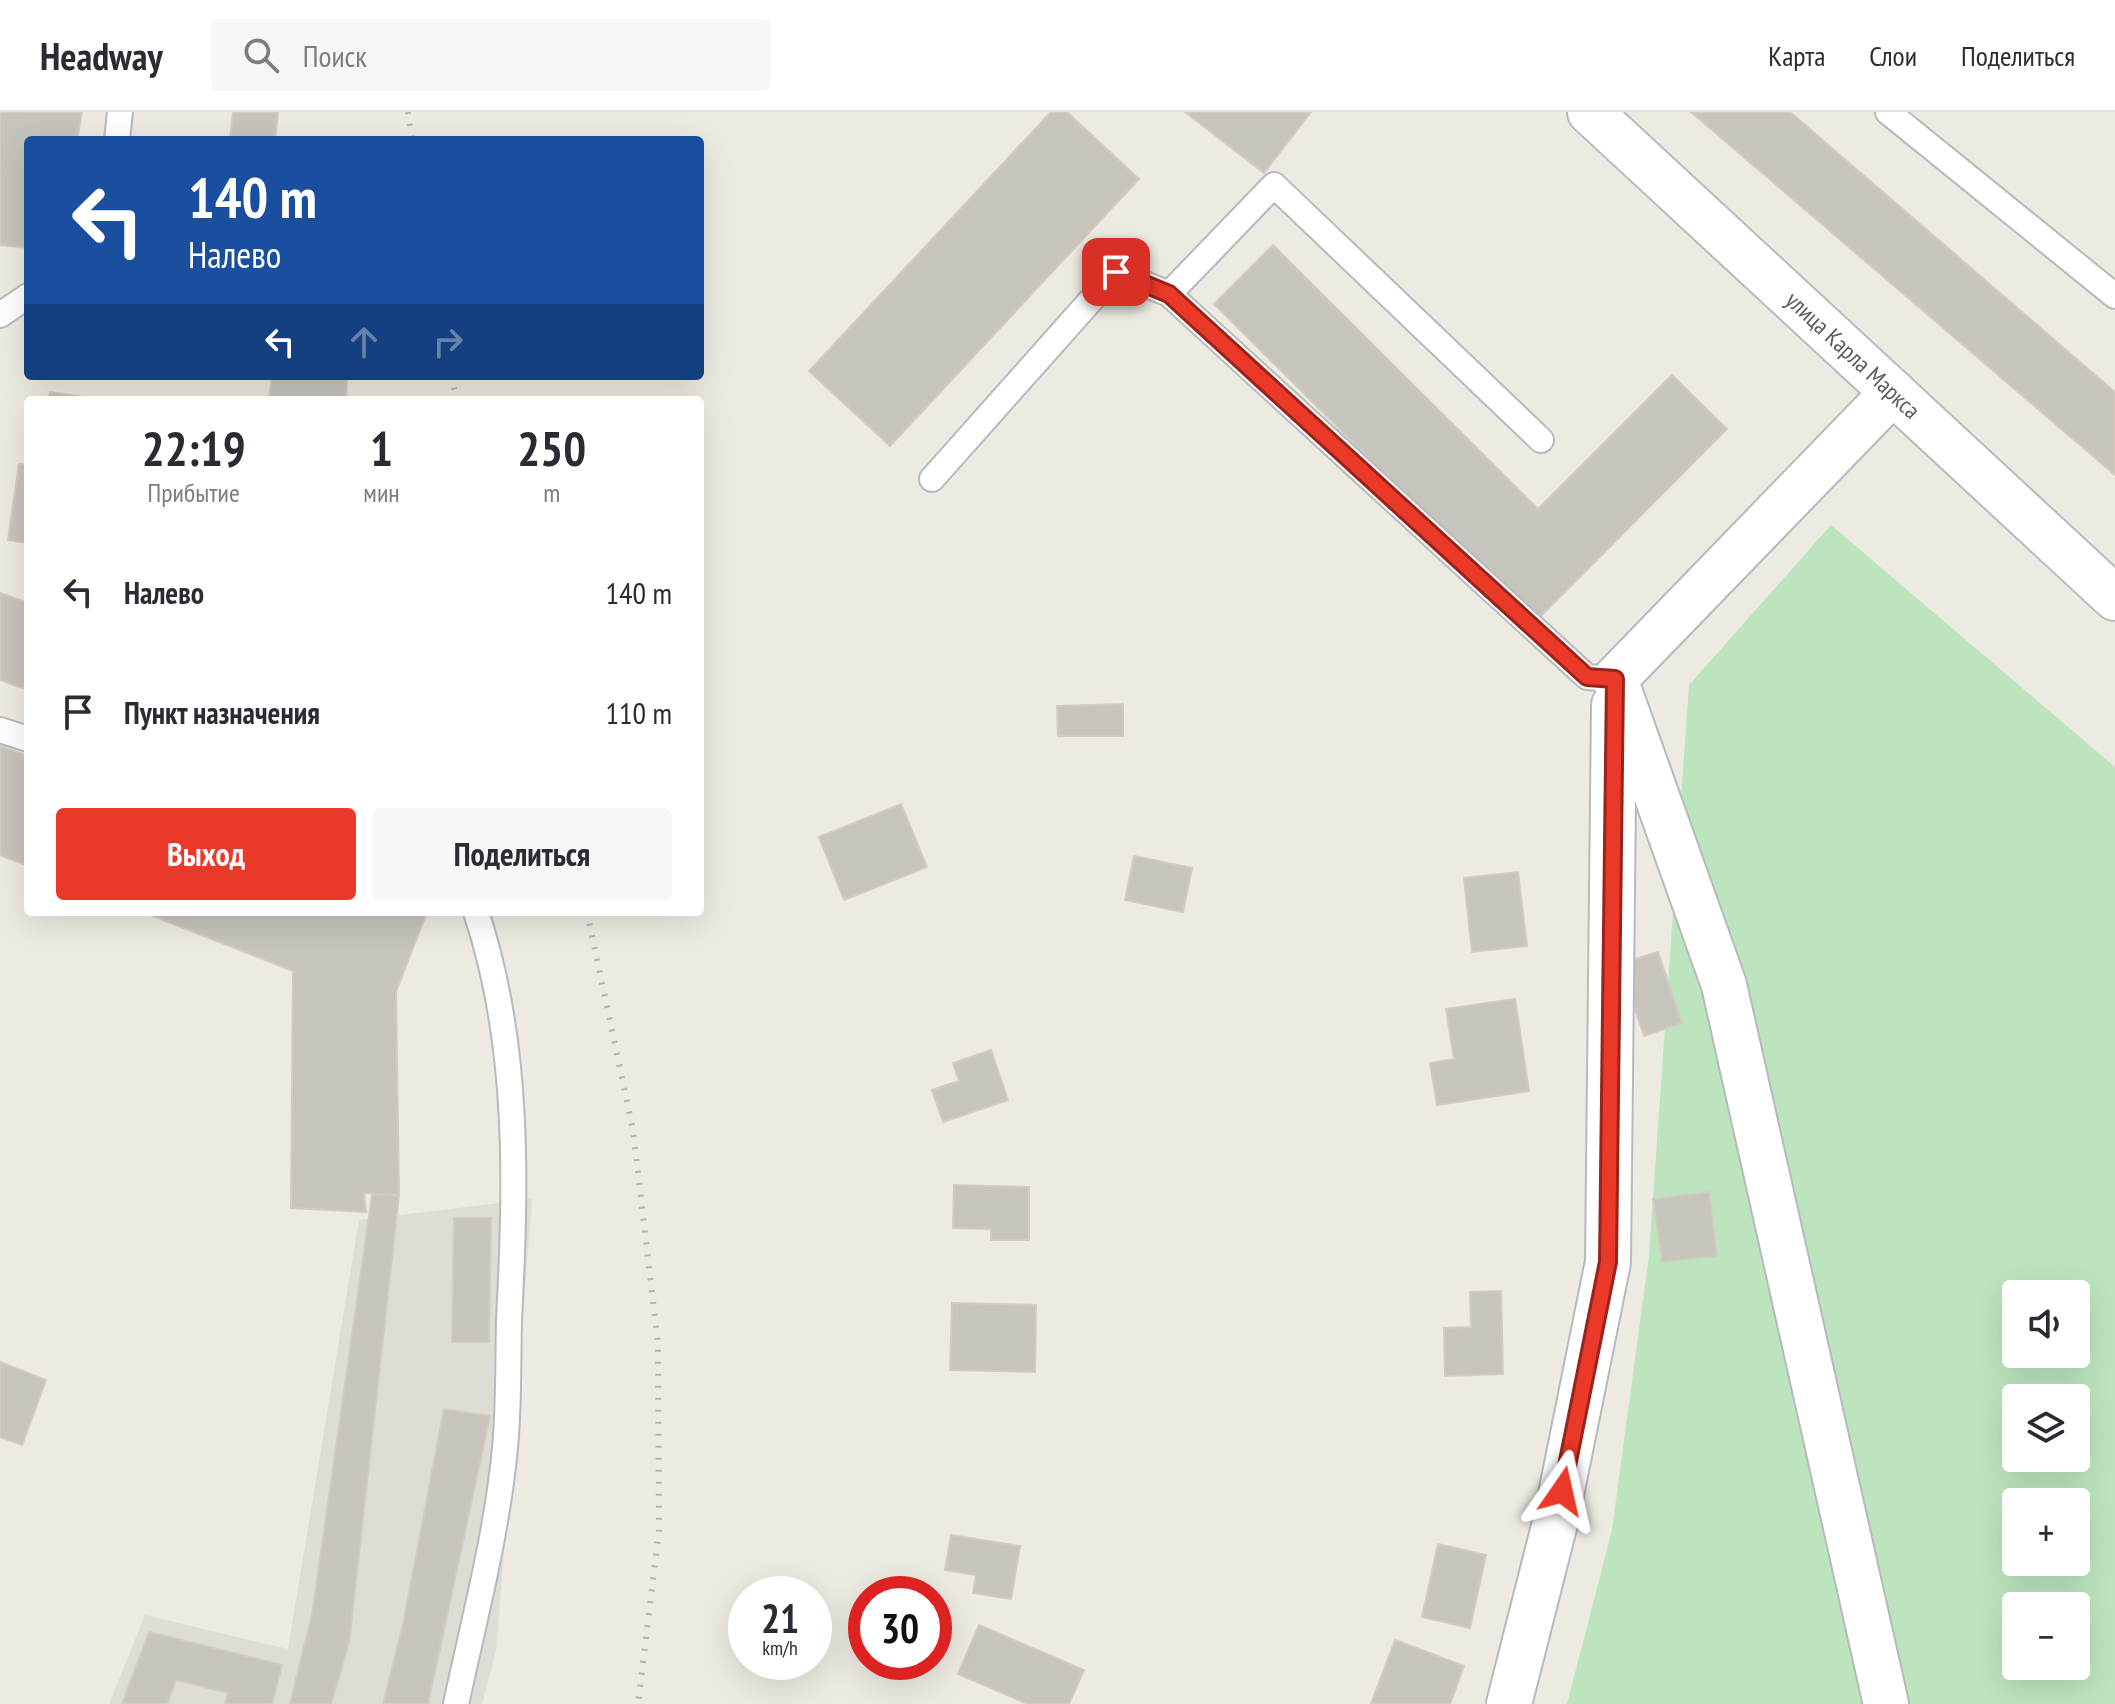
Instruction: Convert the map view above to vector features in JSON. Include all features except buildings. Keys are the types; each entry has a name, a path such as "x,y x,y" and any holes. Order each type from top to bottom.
{"street":[{"name":"улица Карла Маркса","path":"1590,112 2115,598"},
{"path":"1509,1704 1556,1519 1608,1262 1615,679 1893,392"},
{"path":"1615,679 1724,985 1886,1704"}],"lane":[{"path":"117,136 120,112"},
{"path":"1888,112 2115,296"},
{"path":"1169,294 1274,185 1541,440"},
{"path":"932,479 1116,272 1169,294 1587,677 1615,679"},
{"path":"0,315 24,299"},
{"path":"0,730 24,738"},
{"path":"456,1704 483,1580 505,1448 514,1219 512,1084 492,959 477,916"}],"shaded area":[{"path":"532,1199 496,1651 482,1704 109,1704 145,1615 288,1649 359,1220"}],"green space":[{"path":"1831,525 2115,767 2115,1704 1567,1704 1612,1530 1649,1255 1689,685"}],"railway":[{"path":"408,112 411,136"},
{"path":"452,380 456,396"},
{"path":"588,916 633,1130 658,1344 659,1530 638,1704"}],"route":[{"path":"1116,272 1169,294 1587,677 1615,679 1608,1262 1562,1491"}]}
